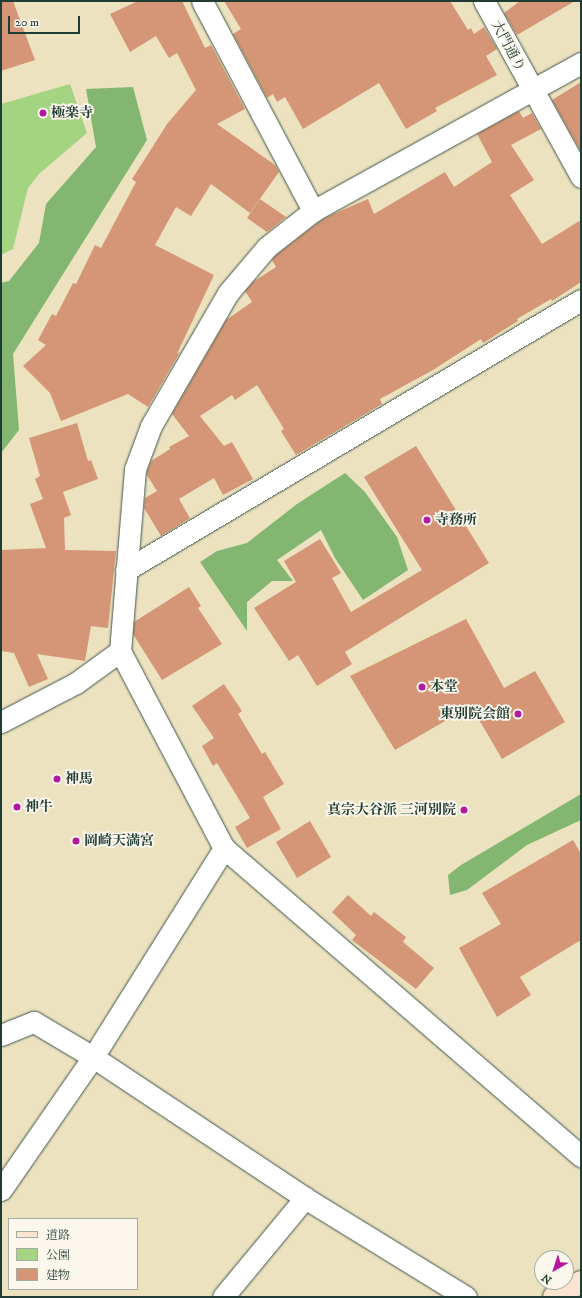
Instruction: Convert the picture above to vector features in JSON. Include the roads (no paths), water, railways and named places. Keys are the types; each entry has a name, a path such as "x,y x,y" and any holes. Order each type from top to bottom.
{"street":[{"path":"202,1 314,211"},
{"name":"大門通り","path":"484,1 581,177"},
{"path":"581,63 314,211 267,246 228,293 151,426 136,469 120,651 224,848 581,1156"},
{"path":"126,570 581,300"},
{"path":"1,722 76,683 120,651"},
{"path":"1,1190 93,1057 224,848"},
{"path":"1,1035 34,1022 93,1057 305,1198 466,1297"},
{"path":"223,1297 305,1198"},
{"path":"554,1297 581,1282"}],"place":[{"name":"極楽寺","path":"43,113"},
{"name":"寺務所","path":"427,520"},
{"name":"本堂","path":"422,687"},
{"name":"東別院会館","path":"518,714"},
{"name":"神馬","path":"57,779"},
{"name":"神牛","path":"17,807"},
{"name":"真宗大谷派 三河別院","path":"464,810"},
{"name":"岡崎天満宮","path":"76,841"}]}
